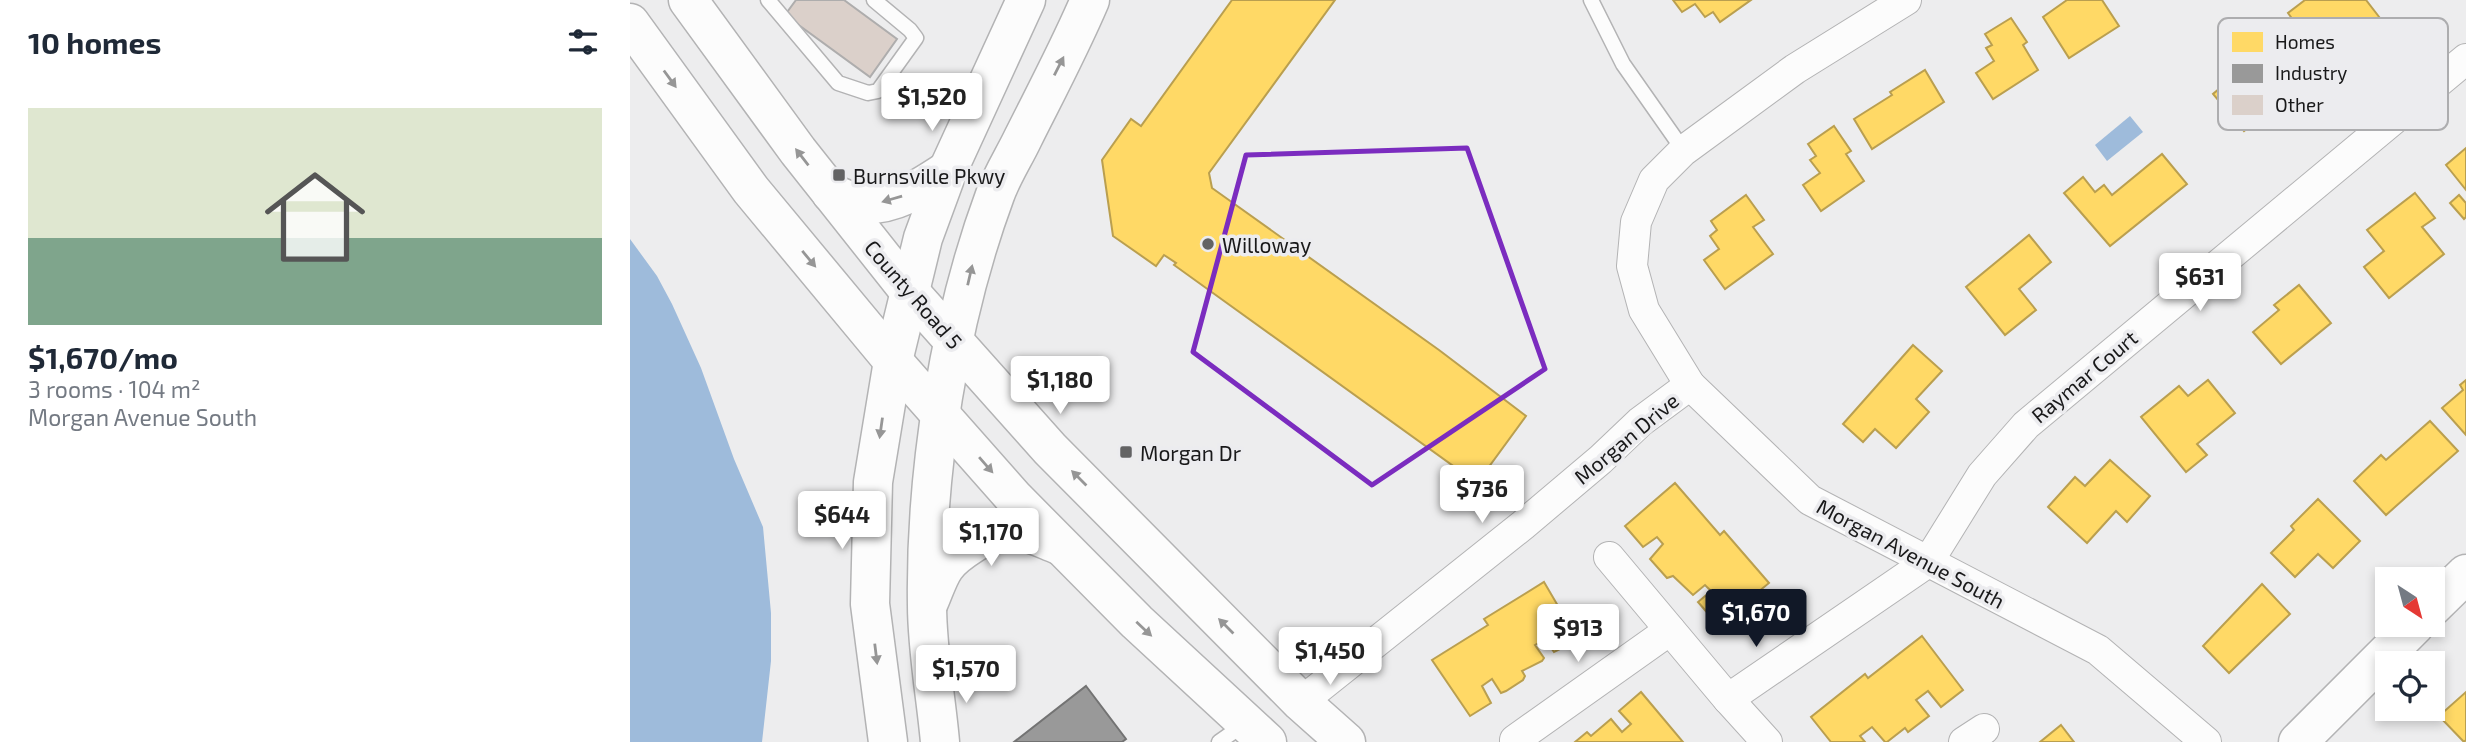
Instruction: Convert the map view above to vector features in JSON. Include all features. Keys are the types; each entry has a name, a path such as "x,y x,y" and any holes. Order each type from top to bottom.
{"street":[{"name":"County Road 5","path":"688,0 831,194 909,291 1050,449 1301,702 1346,742"},
{"path":"888,742 870,604 873,482 893,361 923,238 948,170 1026,0"},
{"path":"940,742 927,607 929,510 941,414 955,341 973,264 995,193 1090,0"},
{"name":"Morgan Avenue South","path":"1906,0 1795,69 1684,150 1654,180 1636,222 1632,266 1644,310 1690,385 1810,500 2098,650 2206,742"},
{"path":"630,23 751,190 893,361 1015,499 1137,622 1244,736"},
{"name":"Raymar Court","path":"2448,74 2466,59"},
{"name":"Raymar Court","path":"1928,562 1982,475 2026,425 2381,130"},
{"path":"831,194 861,204 888,201 915,191 948,170"},
{"name":"Morgan Drive","path":"1301,702 1523,525 1640,422 1690,385"},
{"path":"927,607 946,565 989,534 1005,529 1061,545"},
{"path":"1609,557 1767,742"},
{"path":"1728,699 1928,562"},
{"path":"2445,594 2466,574"},
{"path":"1515,740 1671,630"},
{"path":"2298,742 2403,637"}],"lane":[{"path":"768,0 838,83 868,93 878,91 916,38 874,0"},
{"path":"1591,0 1623,64 1684,150"}],"highlighted area":[{"path":"1467,148 1545,369 1372,485 1193,352 1246,155"}],"water":[{"path":"2130,116 2143,132 2107,161 2095,145"},
{"path":"630,239 657,276 672,304 701,368 734,459 763,527 771,613 771,661 762,742 630,742"}],"building: Homes":[{"name":"Willoway","path":"1232,0 1335,0 1209,173 1212,188 1439,350 1526,416 1477,483 1174,265 1176,263 1164,255 1156,266 1113,236 1102,160 1131,119 1141,126"},
{"path":"1673,0 1751,0 1720,22 1713,12 1705,17 1695,4 1682,12"},
{"path":"2067,0 2102,0 2119,26 2069,58 2043,17"},
{"path":"2305,0 2366,0 2380,18 2292,18 2288,13"},
{"path":"2011,18 2027,42 2023,45 2038,70 1993,99 1976,73 1994,61 1986,48 1992,45 1985,34"},
{"path":"1925,70 1944,102 1872,149 1854,119"},
{"path":"1834,126 1851,151 1846,154 1864,181 1821,211 1803,185 1820,173 1810,160 1816,156 1808,144"},
{"path":"2466,148 2466,190 2446,165"},
{"path":"2162,154 2187,184 2110,246 2064,193 2083,177 2095,192 2104,185 2112,195"},
{"path":"2415,193 2435,218 2422,227 2444,254 2389,298 2364,267 2384,251 2367,230"},
{"path":"1746,195 1764,220 1753,227 1773,254 1725,289 1704,260 1719,249 1710,236 1717,230 1711,221"},
{"path":"2459,195 2466,203 2464,219 2450,203"},
{"path":"2029,235 2051,262 2019,289 2036,310 2005,335 1966,287"},
{"path":"2299,285 2331,323 2281,364 2253,332 2279,310 2274,305"},
{"path":"1913,345 1942,371 1916,399 1929,412 1896,448 1875,429 1863,442 1843,424"},
{"path":"2208,380 2235,413 2197,444 2207,455 2186,472 2141,417 2179,386 2188,396"},
{"path":"2466,380 2466,435 2442,408 2463,390 2460,385"},
{"path":"2430,421 2458,451 2386,515 2354,481 2381,455 2386,460"},
{"path":"2110,460 2150,496 2127,522 2116,511 2087,543 2048,507 2075,477 2085,486"},
{"path":"1675,483 1720,535 1724,531 1769,583 1718,625 1698,602 1711,591 1705,585 1693,595 1673,576 1667,578 1650,559 1663,544 1657,537 1643,547 1625,526"},
{"path":"2318,499 2360,541 2333,568 2318,554 2295,577 2271,553 2294,530 2291,526"},
{"path":"1544,582 1578,640 1554,652 1545,639 1535,645 1544,658 1542,661 1522,671 1525,676 1523,680 1506,691 1501,693 1492,679 1482,686 1491,703 1470,716 1432,660 1488,625 1484,619"},
{"path":"2262,584 2290,614 2229,673 2203,646"},
{"path":"1922,636 1963,690 1941,707 1928,691 1916,700 1929,716 1908,732 1905,728 1887,742 1872,727 1860,736 1865,742 1831,742 1811,717 1865,674 1868,678"},
{"path":"1641,692 1683,742 1575,742 1587,732 1591,736 1611,719 1622,732 1631,724 1619,711"},
{"path":"2466,692 2464,742 2444,721 2445,711"},
{"path":"2061,725 2074,742 2040,742"}],"building: Industry":[{"path":"1086,686 1126,739 1122,742 1014,742"}],"building: Other":[{"path":"796,0 844,0 897,39 870,77 785,15"}],"place":[{"name":"Burnsville Pkwy","path":"839,175"},
{"name":"Willoway","path":"1208,244"},
{"name":"Morgan Dr","path":"1126,452"}]}
